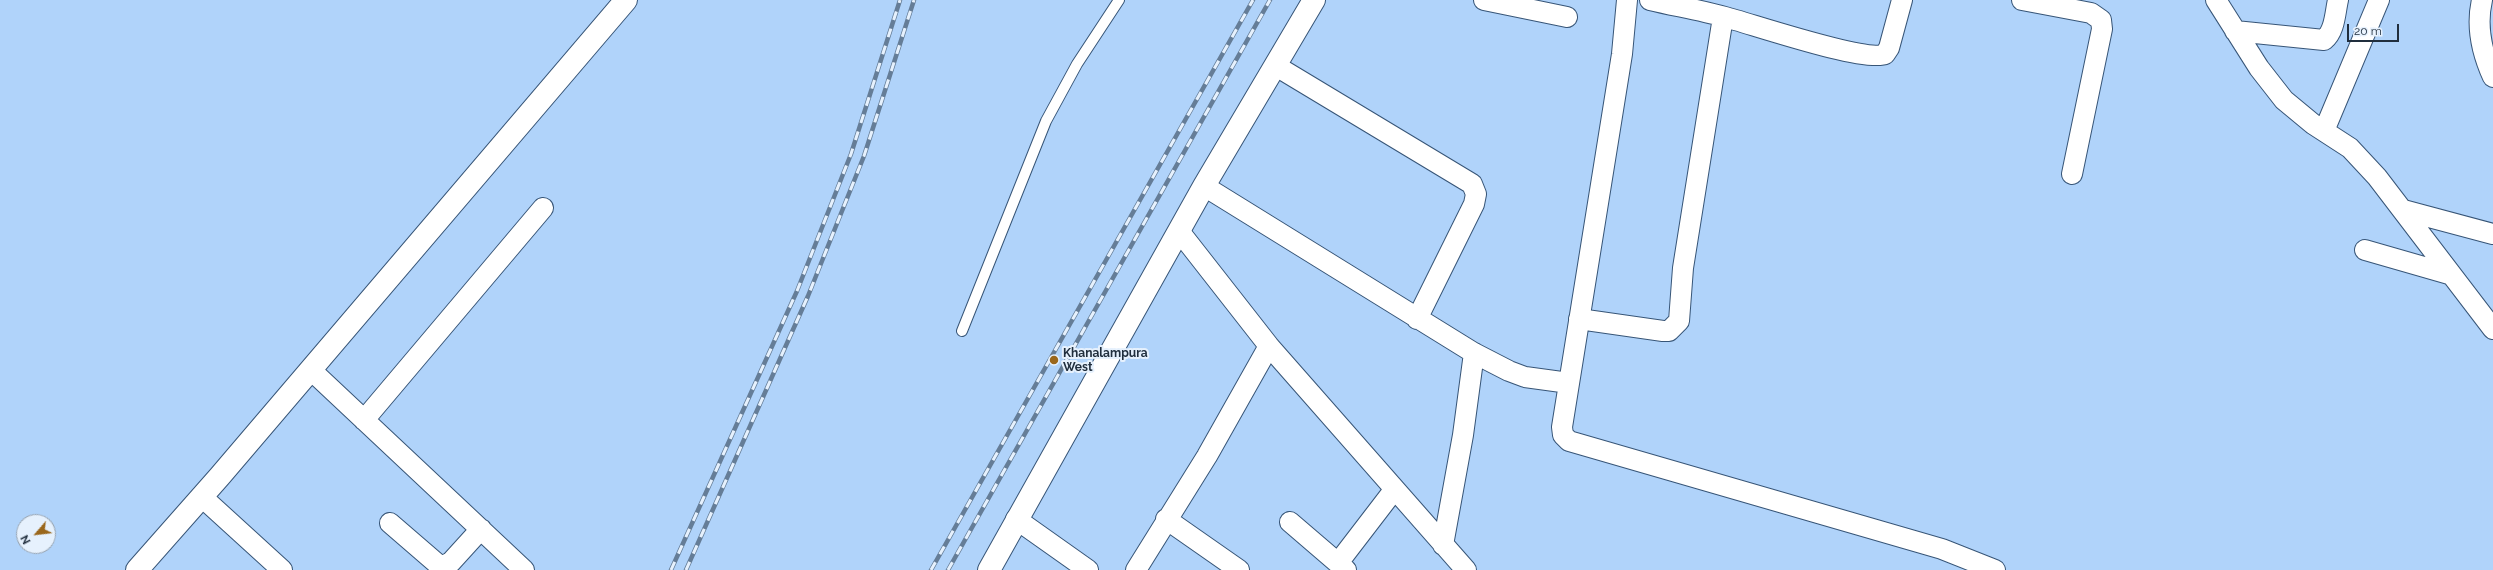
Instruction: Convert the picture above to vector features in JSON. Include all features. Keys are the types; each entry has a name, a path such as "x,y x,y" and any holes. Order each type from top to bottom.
{"street":[{"path":"136,570 202,497 626,0"},
{"path":"989,570 1016,519 1204,186 1314,0"},
{"path":"1484,0 1567,17"},
{"path":"1628,0 1622,54 1562,427 1563,435 1569,441 1942,549 1984,568"},
{"path":"1650,0 1723,16 1834,48 1881,56 1889,48 1902,0"},
{"path":"2022,0 2092,13 2101,20 2102,29 2072,174"},
{"path":"2216,0 2259,68 2284,100 2324,131 2350,148 2377,177 2493,329"},
{"path":"2236,31 2324,40 2329,35 2333,27 2338,0"},
{"path":"2324,131 2378,0"},
{"path":"2482,0 2486,25 2481,42 2493,77"},
{"path":"1579,320 1669,331 1679,321 1683,268 1723,16"},
{"path":"1276,66 1472,184 1476,194 1474,204 1417,319"},
{"path":"1204,186 1474,353 1509,371 1525,377 1569,383"},
{"path":"364,420 543,208"},
{"path":"2403,210 2493,234"},
{"path":"1179,231 1269,346 1394,490 1466,570"},
{"path":"2364,250 2452,275"},
{"path":"1136,570 1166,519 1207,456 1269,346"},
{"path":"1443,545 1463,436 1474,353"},
{"path":"311,370 524,570"},
{"path":"1290,522 1342,567 1394,490"},
{"path":"202,497 282,570"},
{"path":"1016,519 1088,570"},
{"path":"1166,519 1239,570"},
{"path":"390,524 441,567 451,562 481,529"}],"lane":[{"path":"962,331 1046,121 1077,64 1119,0"}],"railway":[{"path":"671,570 797,291 851,154 900,0"},
{"path":"686,570 808,296 864,156 914,0"},
{"path":"931,570 1253,0"},
{"path":"948,570 1270,0"}],"place":[{"name":"Khanalampura West","path":"1054,360"}]}
